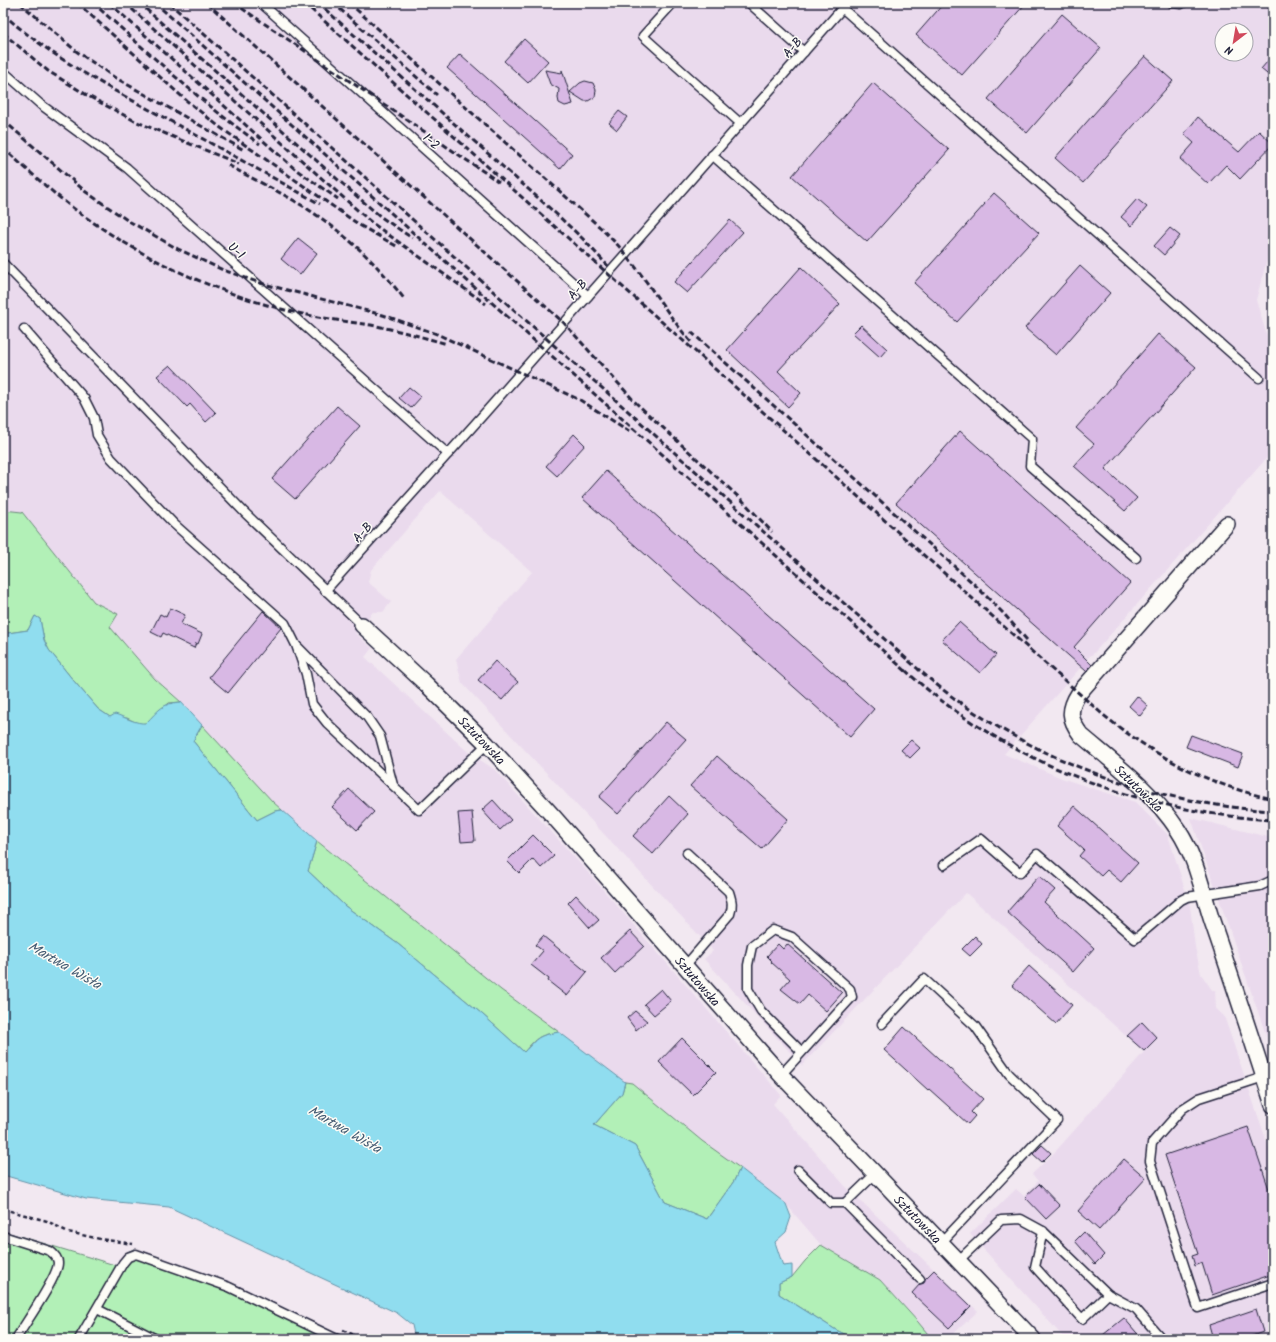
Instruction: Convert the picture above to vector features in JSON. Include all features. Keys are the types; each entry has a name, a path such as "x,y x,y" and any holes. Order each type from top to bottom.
{"street":[{"name":"Sztutowska","path":"1227,524 1079,693 1073,702 1071,714 1073,725 1081,735 1143,789 1157,803 1179,830 1193,858 1273,1105"},
{"name":"Sztutowska","path":"362,625 426,684 487,744 553,816 781,1075 1033,1339"}],"lane":[{"name":"1-2","path":"261,3 588,296"},
{"path":"672,3 643,36 740,123"},
{"path":"749,3 804,52"},
{"path":"1172,3 1183,3"},
{"name":"A-B","path":"326,591 845,5"},
{"path":"845,5 1258,378"},
{"name":"U-1","path":"3,71 40,104 127,168 448,454"},
{"path":"712,155 1032,439 1030,466 1136,558"},
{"path":"3,263 244,512 362,625"},
{"path":"24,329 84,398 94,418 97,435 111,458 174,524 285,623 296,645 306,674 312,704 326,723 419,810 487,744"},
{"path":"296,645 367,717 380,736 393,786"},
{"path":"944,865 981,840 1020,873 1037,854 1135,938 1181,900 1204,894 1260,886 1273,880"},
{"path":"685,966 730,914 733,907 729,892 687,853"},
{"path":"781,1075 802,1052 852,997 850,989 792,937 773,930 752,946 748,965 748,989 761,1011 802,1052"},
{"path":"882,1024 924,979 975,1026 1009,1074 1058,1120 940,1243"},
{"path":"1264,1077 1199,1098 1182,1109 1152,1143 1150,1161 1198,1308 1273,1283"},
{"path":"798,1170 831,1203 845,1203 875,1174"},
{"path":"845,1203 920,1279"},
{"path":"958,1261 1001,1220 1021,1219 1043,1231 1108,1294 1136,1309 1162,1339"},
{"path":"1043,1231 1035,1267 1082,1319 1108,1294"},
{"path":"3,1236 50,1251 55,1255 58,1262 57,1270 50,1284 16,1339"},
{"path":"79,1339 123,1263 128,1257 136,1254 229,1287 333,1338"},
{"path":"97,1309 156,1339"}],"shaded area":[{"path":"3,3 1273,3 1273,238 1256,300 1273,356 1273,451 1093,654 1086,659 1085,658 1081,667 1004,754 1064,779 1135,802 1168,835 1190,906 1195,947 1201,974 1212,990 1215,990 1216,1009 1224,1016 1273,1160 1273,1339 1065,1339 970,1234 1016,1189 1024,1196 1038,1181 1032,1174 1055,1152 1144,1052 966,893 802,1065 704,959 713,951 710,947 462,683 456,659 532,572 440,491 371,570 368,582 391,602 383,612 373,612 355,633 372,648 365,657 469,753 494,769 586,870 781,1095 773,1104 846,1187 978,1311 948,1339 932,1339 880,1280 821,1245 786,1204 702,1141 632,1083 625,1082 501,990 317,841 273,802 181,702 155,679 110,627 118,614 94,602 22,512 3,510"},
{"path":"1191,818 1273,838 1273,1055"}],"green space":[{"path":"3,510 22,512 94,602 118,614 110,627 155,679 181,702 169,703 147,723 139,724 127,718 110,717 98,709 49,650 44,640 40,619 35,616 28,630 8,633 3,629"},
{"path":"202,725 282,810 275,811 257,820 193,741"},
{"path":"317,841 501,990 559,1032 547,1034 539,1038 524,1052 482,1014 398,944 345,906 308,871"},
{"path":"625,1082 632,1083 702,1141 740,1168 734,1181 707,1219 665,1202 635,1146 594,1125 622,1093"},
{"path":"3,1231 118,1266 127,1252 134,1249 237,1287 344,1339 3,1339"},
{"path":"821,1245 880,1280 932,1339 855,1339 836,1330 779,1294 779,1283 792,1277"}],"water":[{"name":"Martwa Wisła","path":"35,616 40,619 44,640 49,650 98,709 110,717 115,714 134,721 146,723 161,708 169,704 181,702 202,725 193,741 257,820 275,811 282,810 317,841 308,871 345,906 398,944 482,1014 524,1052 538,1038 559,1032 625,1082 622,1093 594,1125 635,1146 665,1202 707,1219 734,1181 740,1168 786,1204 791,1217 786,1232 775,1242 783,1266 792,1265 792,1277 779,1283 779,1294 836,1330 855,1339 415,1339 412,1325 397,1313 169,1207 86,1199 3,1175 3,629 8,633 28,630"}],"building":[{"path":"944,3 1026,3 962,75 916,35"},
{"path":"1062,14 1101,48 1027,133 988,99"},
{"path":"524,39 548,61 528,83 504,61"},
{"path":"460,54 572,154 560,169 447,68"},
{"path":"1273,55 1273,79 1261,69"},
{"path":"1145,56 1173,81 1083,183 1055,158"},
{"path":"545,70 562,73 562,70 573,104 565,106 559,103 559,89 550,84"},
{"path":"585,81 593,83 596,90 595,97 588,101 584,101 570,92 580,83"},
{"path":"873,83 949,150 867,242 792,176"},
{"path":"619,111 627,117 617,130 609,123"},
{"path":"1198,117 1239,152 1259,131 1273,144 1240,179 1226,165 1208,184 1180,159 1194,143 1184,134"},
{"path":"994,193 1039,233 957,322 914,283"},
{"path":"1137,199 1147,207 1131,226 1121,217"},
{"path":"730,220 743,232 687,293 674,282"},
{"path":"1170,228 1180,236 1164,255 1154,246"},
{"path":"298,238 317,253 300,275 281,259"},
{"path":"1080,266 1110,293 1056,355 1025,328"},
{"path":"801,267 840,304 778,371 801,393 788,407 727,350"},
{"path":"861,325 887,349 880,357 853,333"},
{"path":"1158,334 1196,367 1105,469 1137,498 1125,511 1074,466 1094,444 1076,428"},
{"path":"170,365 216,413 206,422 190,404 187,407 157,376"},
{"path":"409,387 421,397 411,408 399,398"},
{"path":"337,406 360,426 295,499 272,479"},
{"path":"960,431 1130,583 1074,647 1092,665 1086,671 896,503"},
{"path":"574,434 585,445 557,476 546,466"},
{"path":"606,471 874,709 850,737 582,498"},
{"path":"170,608 185,615 181,624 202,634 198,644 196,643 194,648 163,633 161,637 151,632 160,614 166,617"},
{"path":"263,611 281,628 228,693 209,677"},
{"path":"959,622 996,655 980,673 942,640"},
{"path":"495,661 518,682 502,700 478,680"},
{"path":"1137,696 1148,706 1140,716 1129,706"},
{"path":"666,722 686,739 618,814 599,797"},
{"path":"1191,735 1243,754 1238,767 1186,747"},
{"path":"911,740 920,748 910,758 901,750"},
{"path":"717,756 788,819 762,849 690,786"},
{"path":"349,789 374,812 357,830 332,807"},
{"path":"669,796 688,814 653,854 633,836"},
{"path":"493,800 511,820 500,830 482,810"},
{"path":"1074,806 1138,863 1121,882 1107,870 1101,876 1079,856 1084,850 1057,826"},
{"path":"472,812 475,841 461,842 458,813"},
{"path":"533,835 554,856 541,868 533,859 519,873 507,861"},
{"path":"1039,876 1055,890 1044,902 1094,948 1073,972 1007,912"},
{"path":"576,895 599,920 590,928 568,903"},
{"path":"630,931 644,946 615,973 601,958"},
{"path":"543,936 587,972 567,996 531,965 543,951 535,945"},
{"path":"975,936 982,944 970,956 962,949"},
{"path":"778,944 783,949 787,944 842,993 826,1011 808,995 800,1004 781,989 790,979 771,962 772,961 767,956"},
{"path":"1029,966 1072,1005 1056,1024 1012,985"},
{"path":"661,989 671,1001 654,1015 644,1004"},
{"path":"635,1011 647,1021 636,1030 627,1018"},
{"path":"1142,1022 1157,1038 1144,1051 1127,1036"},
{"path":"904,1027 983,1099 971,1112 975,1116 968,1124 884,1050"},
{"path":"682,1038 716,1072 693,1095 659,1062"},
{"path":"1248,1127 1273,1201 1273,1274 1212,1295 1202,1263 1195,1266 1192,1256 1198,1254 1165,1155"},
{"path":"1042,1145 1051,1153 1042,1162 1033,1154"},
{"path":"1124,1159 1146,1178 1099,1230 1078,1211"},
{"path":"1039,1184 1060,1206 1046,1219 1025,1197"},
{"path":"1084,1232 1104,1255 1095,1264 1075,1241"},
{"path":"934,1270 971,1306 949,1328 912,1293 920,1284 924,1283 925,1279"},
{"path":"1256,1309 1263,1332 1244,1339 1213,1339 1209,1325"},
{"path":"1124,1318 1142,1339 1098,1339"}],"railway":[{"path":"20,3 76,51 114,77 244,150"},
{"path":"77,3 187,101 221,128 361,226 398,247"},
{"path":"93,3 195,94 260,144"},
{"path":"109,3 295,169 338,199"},
{"path":"125,3 372,223 486,304"},
{"path":"139,3 381,217 412,238"},
{"path":"155,3 908,673"},
{"path":"169,3 918,669 953,697 993,724 1030,745 1068,763 1108,778 1189,800 1231,807 1273,811"},
{"path":"207,3 564,323 636,403 743,501 772,532"},
{"path":"234,3 499,182"},
{"path":"304,3 1101,713 1140,742 1203,777 1226,786 1273,799"},
{"path":"318,3 554,212 582,238 608,266"},
{"path":"333,3 437,95"},
{"path":"349,3 601,228 623,251 691,342"},
{"path":"3,14 40,44 80,70 320,204"},
{"path":"3,33 48,71 90,97 137,122 239,164"},
{"path":"3,120 86,192 127,220 178,249 223,270 260,283 383,315 437,334 580,400 629,431"},
{"path":"3,148 82,215 139,251 186,275 260,303 285,310 317,317 381,327 447,344"},
{"path":"228,165 293,200 339,232 368,257 405,300"},
{"path":"691,332 974,584 1027,640"},
{"path":"905,670 944,703 986,731 1030,756 1076,776 1124,793 1173,806 1223,815 1273,820"}]}
